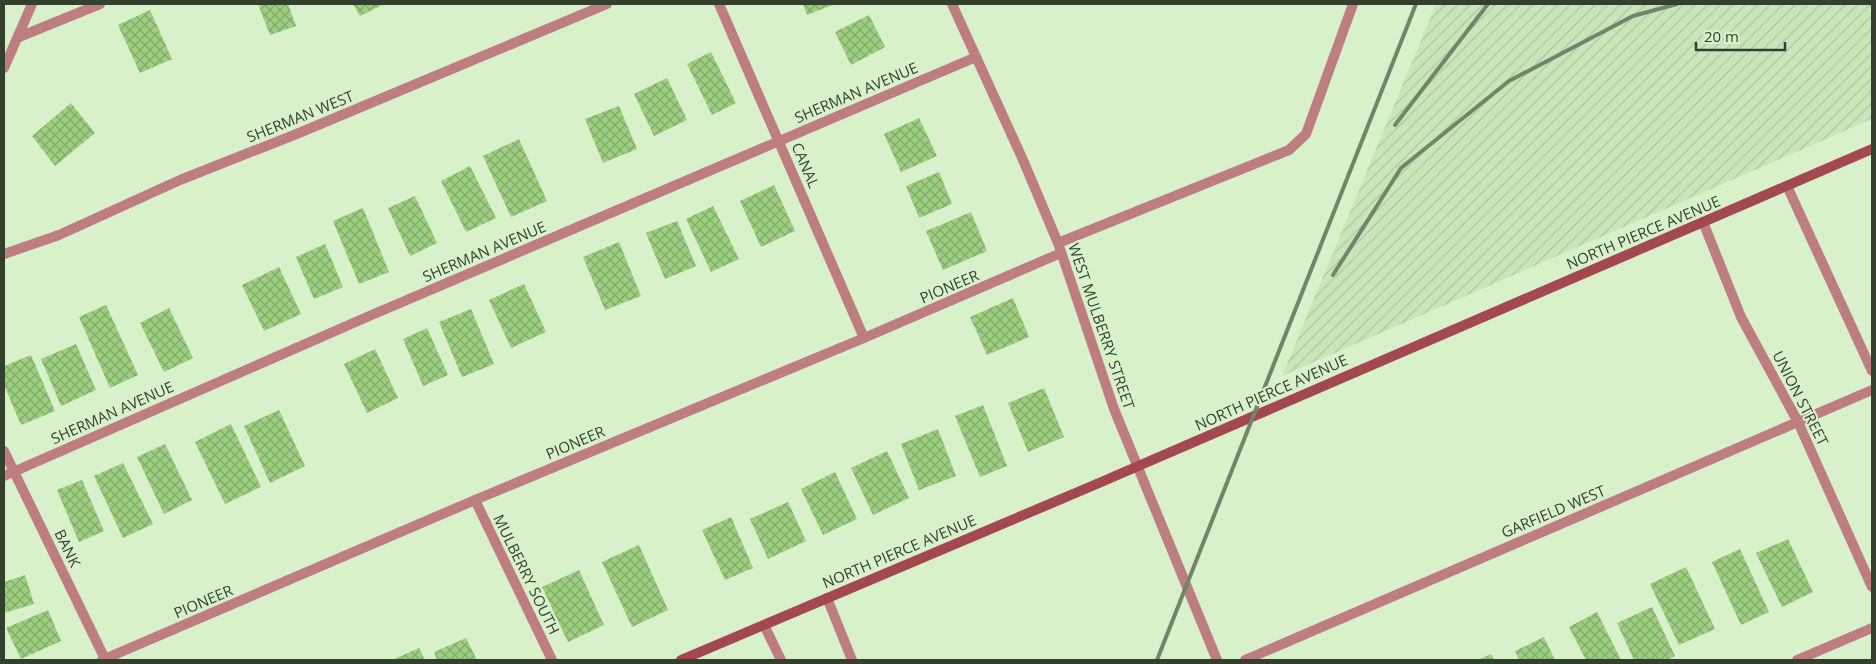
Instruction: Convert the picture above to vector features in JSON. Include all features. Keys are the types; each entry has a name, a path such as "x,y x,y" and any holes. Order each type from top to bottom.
{"street":[{"path":"4,68 32,4"},
{"path":"19,37 100,4"},
{"name":"SHERMAN WEST","path":"4,254 58,235 180,180 299,133 607,4"},
{"name":"CANAL","path":"719,4 864,338"},
{"name":"WEST MULBERRY STREET","path":"952,4 1058,243 1114,410 1217,660"},
{"path":"1058,243 1288,150 1306,134 1354,4"},
{"name":"SHERMAN AVENUE","path":"4,476 367,317 976,57"},
{"name":"NORTH PIERCE AVENUE","path":"682,660 1136,467 1872,149"},
{"path":"1787,186 1872,371"},
{"name":"UNION STREET","path":"1703,222 1742,317 1798,422 1872,587"},
{"name":"PIONEER","path":"103,660 475,500 864,338 1062,253"},
{"name":"GARFIELD WEST","path":"1245,660 1872,390"},
{"name":"BANK","path":"4,450 103,660"},
{"name":"MULBERRY SOUTH","path":"475,500 552,660"},
{"path":"828,598 852,660"},
{"path":"764,625 781,660"},
{"path":"1797,660 1872,628"}],"shaded area":[{"path":"1436,4 1872,4 1872,119 1282,376"}],"building":[{"path":"258,4 288,4 296,26 270,35"},
{"path":"353,4 384,4 360,16"},
{"path":"803,4 835,4 807,15"},
{"path":"150,10 172,59 140,73 118,25"},
{"path":"869,15 885,47 851,65 835,32"},
{"path":"711,52 736,103 712,115 687,64"},
{"path":"667,78 687,120 654,136 634,94"},
{"path":"71,103 95,133 55,166 32,136"},
{"path":"619,106 637,149 603,163 585,119"},
{"path":"919,118 937,156 901,172 884,134"},
{"path":"519,139 547,201 511,217 483,156"},
{"path":"470,166 496,218 466,232 441,181"},
{"path":"939,172 952,204 919,218 906,186"},
{"path":"774,185 795,231 761,247 740,201"},
{"path":"415,196 437,243 410,256 388,208"},
{"path":"713,206 739,259 711,272 686,219"},
{"path":"363,208 389,272 359,284 333,221"},
{"path":"971,212 987,251 943,270 926,231"},
{"path":"677,221 696,266 665,279 646,233"},
{"path":"619,242 641,296 605,310 583,257"},
{"path":"325,244 343,287 314,299 296,257"},
{"path":"279,267 301,314 264,331 242,285"},
{"path":"524,284 546,332 511,348 489,300"},
{"path":"1013,298 1029,337 987,355 970,317"},
{"path":"106,305 138,375 110,388 79,317"},
{"path":"169,308 193,358 164,372 140,323"},
{"path":"471,309 494,364 462,377 439,322"},
{"path":"427,328 448,375 423,386 403,339"},
{"path":"76,344 96,390 61,406 41,359"},
{"path":"375,349 398,398 367,413 344,364"},
{"path":"31,355 55,411 21,425 4,385 4,366"},
{"path":"1044,388 1064,437 1028,452 1008,403"},
{"path":"983,405 1007,466 980,477 955,416"},
{"path":"279,410 305,466 270,483 244,426"},
{"path":"231,424 261,487 225,504 195,442"},
{"path":"938,429 956,476 919,490 901,444"},
{"path":"165,444 192,500 164,514 137,457"},
{"path":"887,451 909,498 873,515 851,468"},
{"path":"123,463 153,524 123,538 94,476"},
{"path":"835,472 857,519 823,535 801,489"},
{"path":"82,480 104,531 79,542 57,490"},
{"path":"788,502 806,541 768,559 750,519"},
{"path":"731,517 753,568 725,580 702,530"},
{"path":"1788,539 1813,592 1782,607 1756,553"},
{"path":"639,545 668,610 632,627 602,562"},
{"path":"1740,549 1769,612 1741,625 1712,562"},
{"path":"1686,567 1715,629 1679,645 1650,584"},
{"path":"579,570 604,625 568,642 542,587"},
{"path":"25,575 34,604 4,613 4,582"},
{"path":"1652,607 1675,656 1667,660 1634,660 1617,623"},
{"path":"48,610 61,641 21,659 6,628"},
{"path":"1597,612 1621,660 1586,660 1569,627"},
{"path":"1544,637 1555,660 1519,660 1515,651"},
{"path":"466,638 477,660 437,660 434,652"},
{"path":"419,648 425,660 392,660"},
{"path":"1491,654 1494,660 1478,660"}],"railway":[{"path":"1157,660 1416,4"},
{"path":"1395,125 1488,4"},
{"path":"1333,275 1401,168 1509,81 1633,16 1677,4"}]}
